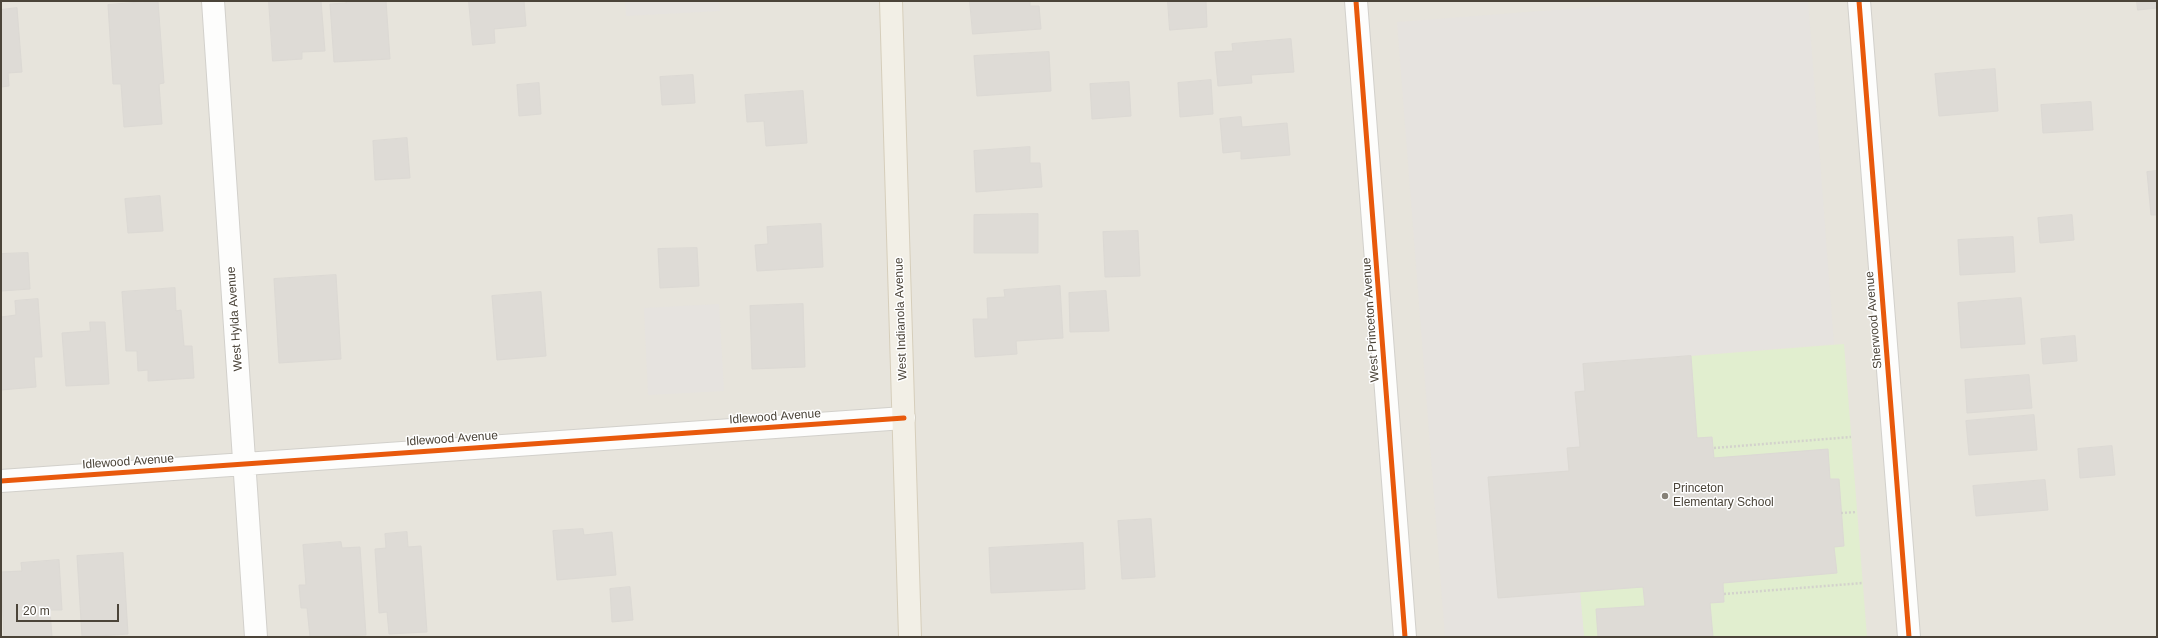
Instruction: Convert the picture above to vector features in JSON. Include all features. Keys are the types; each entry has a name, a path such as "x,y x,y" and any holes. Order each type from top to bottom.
{"main road":[{"name":"West Indianola Avenue","path":"892,1 910,637"}],"street":[{"name":"West Hylda Avenue","path":"213,1 256,637"},
{"name":"West Princeton Avenue","path":"1356,1 1405,637"},
{"name":"Sherwood Avenue","path":"1859,1 1909,637"},
{"name":"Idlewood Avenue","path":"1,481 904,418"}],"path":[{"path":"1714,448 1851,437"},
{"path":"1841,513 1857,512"},
{"path":"1724,594 1863,583"}],"shaded area":[{"path":"1,1 2157,1 2157,637 1,637"},
{"path":"625,1 719,1 720,11 626,16"},
{"path":"1671,1 1808,1 1834,344 1584,364 1585,391 1575,392 1580,447 1567,448 1569,471 1489,477 1498,598 1580,592 1584,637 1445,637 1397,22"},
{"path":"719,304 724,391 648,395 644,308"}],"green space":[{"path":"1844,344 1867,637 1713,637 1710,603 1724,602 1723,583 1836,573 1834,547 1839,479 1830,479 1828,449 1714,458 1712,437 1697,438 1691,356"},
{"path":"1643,587 1645,606 1596,609 1598,637 1584,637 1580,592"}],"building":[{"path":"158,1 164,83 159,84 162,124 124,127 121,84 113,84 108,5"},
{"path":"269,1 321,1 325,51 302,52 302,59 273,61"},
{"path":"346,1 386,1 390,59 334,62 330,4 346,3"},
{"path":"469,1 524,1 526,26 494,29 495,43 473,45"},
{"path":"970,1 1030,1 1030,6 1039,6 1041,29 973,34"},
{"path":"1168,1 1206,1 1207,27 1170,30"},
{"path":"2137,1 2157,1 2157,8 2138,10"},
{"path":"17,8 22,72 8,73 9,86 1,87 1,10"},
{"path":"1291,39 1294,72 1251,75 1252,83 1218,86 1215,52 1233,51 1232,44"},
{"path":"1049,52 1051,91 977,96 974,56"},
{"path":"1995,69 1998,111 1939,116 1935,74"},
{"path":"693,75 695,103 662,105 660,77"},
{"path":"1211,80 1213,114 1180,117 1178,83"},
{"path":"1129,82 1131,116 1092,119 1090,84"},
{"path":"539,83 541,114 519,116 517,85"},
{"path":"803,91 807,143 766,146 764,121 747,122 745,95"},
{"path":"2091,102 2093,130 2043,133 2041,105"},
{"path":"1241,117 1242,127 1287,123 1290,155 1241,159 1241,151 1223,153 1220,119"},
{"path":"407,138 410,178 375,180 373,141"},
{"path":"1030,147 1030,163 1040,163 1042,187 976,192 974,151"},
{"path":"2157,171 2157,215 2151,215 2147,172"},
{"path":"160,196 163,231 128,233 125,199"},
{"path":"1038,214 1038,253 974,253 974,215"},
{"path":"2072,215 2074,240 2040,243 2038,218"},
{"path":"821,224 823,267 757,271 755,245 768,244 767,227"},
{"path":"1138,231 1140,276 1105,277 1103,232"},
{"path":"2013,237 2015,272 1960,275 1958,240"},
{"path":"697,248 699,286 660,288 658,249"},
{"path":"28,253 30,289 1,291 1,254"},
{"path":"336,275 341,359 279,363 274,279"},
{"path":"1060,286 1063,338 1016,341 1017,354 975,357 973,319 988,319 987,298 1005,297 1004,290"},
{"path":"175,288 176,311 181,310 184,346 192,346 194,378 148,381 148,370 138,371 137,351 126,351 122,292"},
{"path":"1106,291 1109,331 1070,332 1069,293"},
{"path":"541,292 546,356 497,360 492,296"},
{"path":"2021,298 2025,344 1961,348 1958,303"},
{"path":"38,299 42,357 34,357 36,387 1,390 1,317 16,315 15,301"},
{"path":"803,304 805,367 752,369 750,306"},
{"path":"90,322 105,322 109,384 66,386 62,333 90,331"},
{"path":"2075,336 2077,361 2043,364 2041,339"},
{"name":"Princeton Elementary School","path":"1691,356 1697,438 1712,437 1714,458 1828,449 1830,479 1839,479 1844,546 1834,547 1837,573 1723,583 1724,602 1710,603 1713,637 1598,637 1596,609 1645,606 1643,587 1498,598 1488,477 1569,471 1567,448 1580,447 1575,392 1585,391 1583,364"},
{"path":"2029,375 2032,408 1967,413 1965,380"},
{"path":"2034,415 2037,450 1969,455 1966,421"},
{"path":"2112,446 2115,475 2080,478 2078,449"},
{"path":"2045,480 2048,510 1976,516 1973,486"},
{"path":"1151,519 1155,577 1122,579 1118,521"},
{"path":"583,529 584,535 612,532 616,575 557,580 553,531"},
{"path":"407,532 408,547 421,546 427,632 389,634 387,612 379,613 375,549 386,548 385,534"},
{"path":"341,542 342,548 360,547 366,635 310,637 307,608 301,608 299,585 306,585 303,545"},
{"path":"1083,543 1085,589 991,593 989,548"},
{"path":"123,553 128,634 82,637 77,556"},
{"path":"59,560 62,610 50,610 52,637 4,637 1,572 22,571 21,563"},
{"path":"630,587 633,620 612,622 610,589"}],"cycle path":[{"path":"1356,1 1405,637"},
{"path":"1859,1 1909,637"},
{"path":"1,481 904,418"}],"place":[{"name":"Princeton Elementary School","path":"1665,496"}]}
